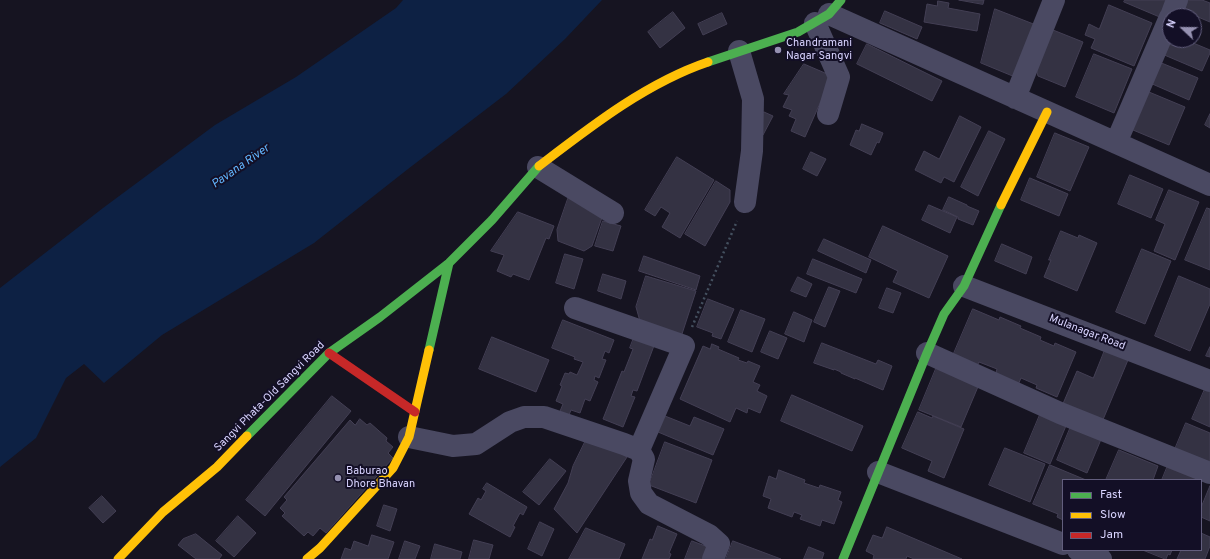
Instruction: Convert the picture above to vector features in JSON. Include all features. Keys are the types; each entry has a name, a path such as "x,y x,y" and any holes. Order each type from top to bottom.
{"street":[{"path":"1015,98 1054,0"},
{"path":"828,12 1210,185"},
{"path":"828,12 839,77 828,114"},
{"name":"Sangvi Phata-Old Sangvi Road","path":"118,559 163,512 217,467 329,354 380,317 449,263 492,220 538,167 575,138 644,91 695,66 739,50 798,32 828,12"},
{"path":"1116,143 1162,36"},
{"path":"739,50 753,99 752,151 745,202"},
{"path":"843,559 944,314 964,286 1046,112"},
{"path":"538,167 612,213"},
{"path":"307,559 320,548 393,468 409,437 449,263"},
{"name":"Mulanagar Road","path":"964,286 1210,381"},
{"path":"575,308 684,346 639,450"},
{"path":"927,353 1060,413 1210,473"},
{"path":"329,354 415,412"},
{"path":"409,437 453,446 476,444 510,422 524,417 544,417 639,450 644,460 640,481 641,493 649,504 709,535 719,544 713,559"},
{"path":"878,472 1062,544"},
{"path":"1081,551 1101,559"}],"path":[{"path":"684,346 745,202"}],"water":[{"name":"Pavana River","path":"403,0 602,0 565,39 506,94 314,243 162,335 104,383 84,364 66,378 36,438 0,467 0,288 103,208 215,125 296,77 396,8"}],"building":[{"path":"959,0 984,0 983,4"},
{"path":"1125,0 1170,0 1166,8 1162,8 1162,18 1124,2"},
{"path":"1185,0 1202,0 1210,3 1210,22 1202,19 1202,8 1182,8"},
{"path":"938,1 949,3 948,8 980,14 977,31 924,22 927,4 937,6"},
{"path":"1109,5 1152,23 1134,66 1091,48 1095,39 1085,35 1089,24 1099,29"},
{"path":"995,9 1036,25 1015,77 981,63"},
{"path":"885,11 922,27 917,39 880,23"},
{"path":"673,12 685,28 660,48 648,32"},
{"path":"722,13 727,24 703,35 698,24"},
{"path":"1048,28 1083,42 1065,87 1038,76 1034,60"},
{"path":"867,44 942,81 932,101 857,64"},
{"path":"1202,47 1210,50 1202,71 1162,54 1165,48 1202,48"},
{"path":"1094,54 1132,69 1114,113 1076,97"},
{"path":"1159,62 1198,78 1189,100 1150,83"},
{"path":"804,64 832,76 805,137 791,131 796,119 789,116 792,110 783,107 789,95 784,94"},
{"path":"1149,92 1185,107 1169,145 1133,130"},
{"path":"764,112 773,116 763,135 755,131"},
{"path":"1210,114 1210,128 1205,125"},
{"path":"960,116 981,127 954,182 944,177 941,183 915,170 924,151 939,159"},
{"path":"862,124 883,133 879,143 877,142 871,155 850,145 856,130 859,131"},
{"path":"989,131 1005,139 978,196 961,187"},
{"path":"1055,133 1089,147 1070,191 1037,177"},
{"path":"811,152 826,159 817,176 803,169"},
{"path":"677,157 714,180 680,238 662,227 670,213 661,207 655,216 645,210"},
{"path":"1130,175 1163,189 1151,218 1118,204"},
{"path":"1030,178 1068,194 1059,216 1021,200"},
{"path":"716,181 730,190 730,202 705,246 685,234"},
{"path":"1169,190 1199,202 1175,260 1154,251 1165,224 1156,220"},
{"path":"569,196 605,209 592,246 584,251 558,241 557,230"},
{"path":"949,197 979,211 973,225 958,219 958,217 943,210"},
{"path":"929,205 957,217 950,233 922,220"},
{"path":"1207,208 1210,209 1210,270 1185,260"},
{"path":"518,212 554,226 549,239 546,238 529,280 513,274 511,277 497,271 504,255 491,251"},
{"path":"603,221 621,226 613,251 595,246"},
{"path":"883,226 948,256 929,298 893,282 898,271 869,257"},
{"path":"1061,231 1078,238 1079,235 1097,243 1077,291 1044,277 1051,260 1049,260"},
{"path":"824,239 871,260 866,273 818,251"},
{"path":"1002,244 1032,257 1026,274 995,261"},
{"path":"1142,249 1171,261 1145,324 1116,312"},
{"path":"565,254 583,259 574,289 556,283"},
{"path":"644,256 700,276 696,290 639,271"},
{"path":"813,259 862,279 856,293 807,274"},
{"path":"603,274 626,281 621,299 598,291"},
{"path":"646,276 696,291 681,337 641,325 636,307"},
{"path":"1179,276 1210,289 1210,304 1190,351 1155,336"},
{"path":"798,277 812,284 806,297 791,291"},
{"path":"829,287 840,291 825,327 814,322"},
{"path":"887,288 901,293 893,313 879,308"},
{"path":"708,299 734,309 721,339 712,336 713,333 697,327"},
{"path":"973,309 999,320 1000,317 1041,337 1040,340 1054,346 1055,343 1076,352 1057,397 1036,388 1037,385 1021,378 1018,385 995,376 997,369 979,362 976,368 952,358"},
{"path":"741,310 765,319 752,352 728,342"},
{"path":"794,312 812,320 804,342 785,334"},
{"path":"563,320 614,340 609,353 605,351 602,359 606,360 599,378 595,376 594,380 598,382 590,401 585,399 580,413 571,410 567,420 558,416 563,404 556,401 562,386 560,385 565,373 569,374 570,372 577,375 583,362 574,359 575,357 552,348"},
{"path":"770,331 787,338 778,359 761,352"},
{"path":"635,335 655,343 637,391 633,390 631,396 635,397 623,427 603,419 622,371 624,372 633,349 630,348"},
{"path":"492,337 549,360 536,392 479,369"},
{"path":"822,343 876,364 878,360 892,366 883,390 834,369 814,363"},
{"path":"712,344 719,347 718,349 739,358 738,360 747,363 748,361 760,366 753,382 760,385 757,391 767,396 760,413 748,408 747,413 736,408 730,422 680,399 703,346 710,349"},
{"path":"1210,347 1210,357 1206,356"},
{"path":"1105,350 1128,360 1102,422 1062,406 1077,371 1093,378"},
{"path":"938,364 980,382 961,427 919,410"},
{"path":"1205,389 1210,391 1210,427 1192,419"},
{"path":"792,395 863,426 852,451 781,421"},
{"name":"Baburao Dhore Bhavan","path":"332,396 351,411 265,516 246,500"},
{"path":"1042,410 1068,421 1050,464 1024,453"},
{"path":"918,412 932,418 933,416 964,429 944,478 928,471 932,461 902,448"},
{"path":"665,416 690,426 694,417 724,429 713,455 658,432"},
{"name":"Baburao Dhore Bhavan","path":"360,419 367,425 370,423 387,438 386,441 393,447 388,453 393,458 326,533 320,528 313,536 308,532 304,536 282,516 285,513 280,508 287,500 284,497 350,420 355,425"},
{"path":"1186,423 1210,433 1210,466 1173,454"},
{"path":"1072,424 1102,437 1087,473 1057,460"},
{"path":"588,436 627,457 577,533 554,509 568,483 573,466"},
{"path":"665,442 712,460 696,503 649,485"},
{"path":"1005,448 1045,464 1030,502 989,485"},
{"path":"1119,450 1158,466 1153,479 1106,479"},
{"path":"1171,458 1199,479 1162,479"},
{"path":"550,459 566,471 539,505 523,492"},
{"path":"1050,465 1084,479 1062,479 1062,520 1057,517 1058,514 1033,504"},
{"path":"779,470 805,480 804,483 819,488 820,485 841,492 838,500 842,502 834,524 822,520 820,526 800,519 802,515 794,512 792,517 768,508 771,499 763,496 769,476 776,479"},
{"path":"487,483 527,507 523,515 520,513 513,526 515,527 510,537 469,514 478,498 481,500 486,491 483,489"},
{"path":"1210,486 1210,521 1202,517 1202,506"},
{"path":"102,496 116,511 103,523 89,508"},
{"path":"384,505 397,509 390,531 377,526"},
{"path":"238,516 256,533 234,557 216,541"},
{"path":"540,522 554,529 542,556 528,549"},
{"path":"658,526 677,534 669,553 671,554 669,559 642,559 650,539 652,540"},
{"path":"887,527 962,559 914,559 907,556 906,559 873,559 874,555 866,551 873,535 882,538"},
{"path":"586,528 625,544 619,559 569,559"},
{"path":"1202,533 1210,537 1210,546 1205,559 1177,559 1181,551 1202,551"},
{"path":"196,534 222,555 219,559 196,559 178,545 183,539"},
{"path":"372,535 394,542 388,559 341,559 345,548 351,550 354,541 368,546"},
{"path":"474,540 493,545 489,559 469,559"},
{"path":"405,541 420,546 415,559 399,559"},
{"path":"692,541 708,547 704,559 685,559"},
{"path":"733,541 781,559 726,559"},
{"path":"435,544 462,552 460,559 431,559"},
{"path":"809,547 824,553 822,559 804,559"},
{"path":"1146,551 1172,551 1170,555 1168,554 1166,559"}],"traffic: fast":[{"path":"708,62 798,32 829,14 841,0"},
{"path":"247,436 329,353 380,317 449,263 492,220 539,166"},
{"path":"843,559 944,314 964,286 1001,205"},
{"path":"429,350 449,263"}],"traffic: slow":[{"path":"539,166 619,107 663,82 708,62"},
{"path":"1001,205 1047,112"},
{"path":"307,559 320,548 393,468 409,437 429,350"},
{"path":"118,559 163,512 217,467 247,436"}],"traffic: jam":[{"path":"329,353 415,412"}],"place":[{"name":"Chandramani Nagar Sangvi","path":"778,50"},
{"name":"Baburao Dhore Bhavan","path":"338,478"}]}
